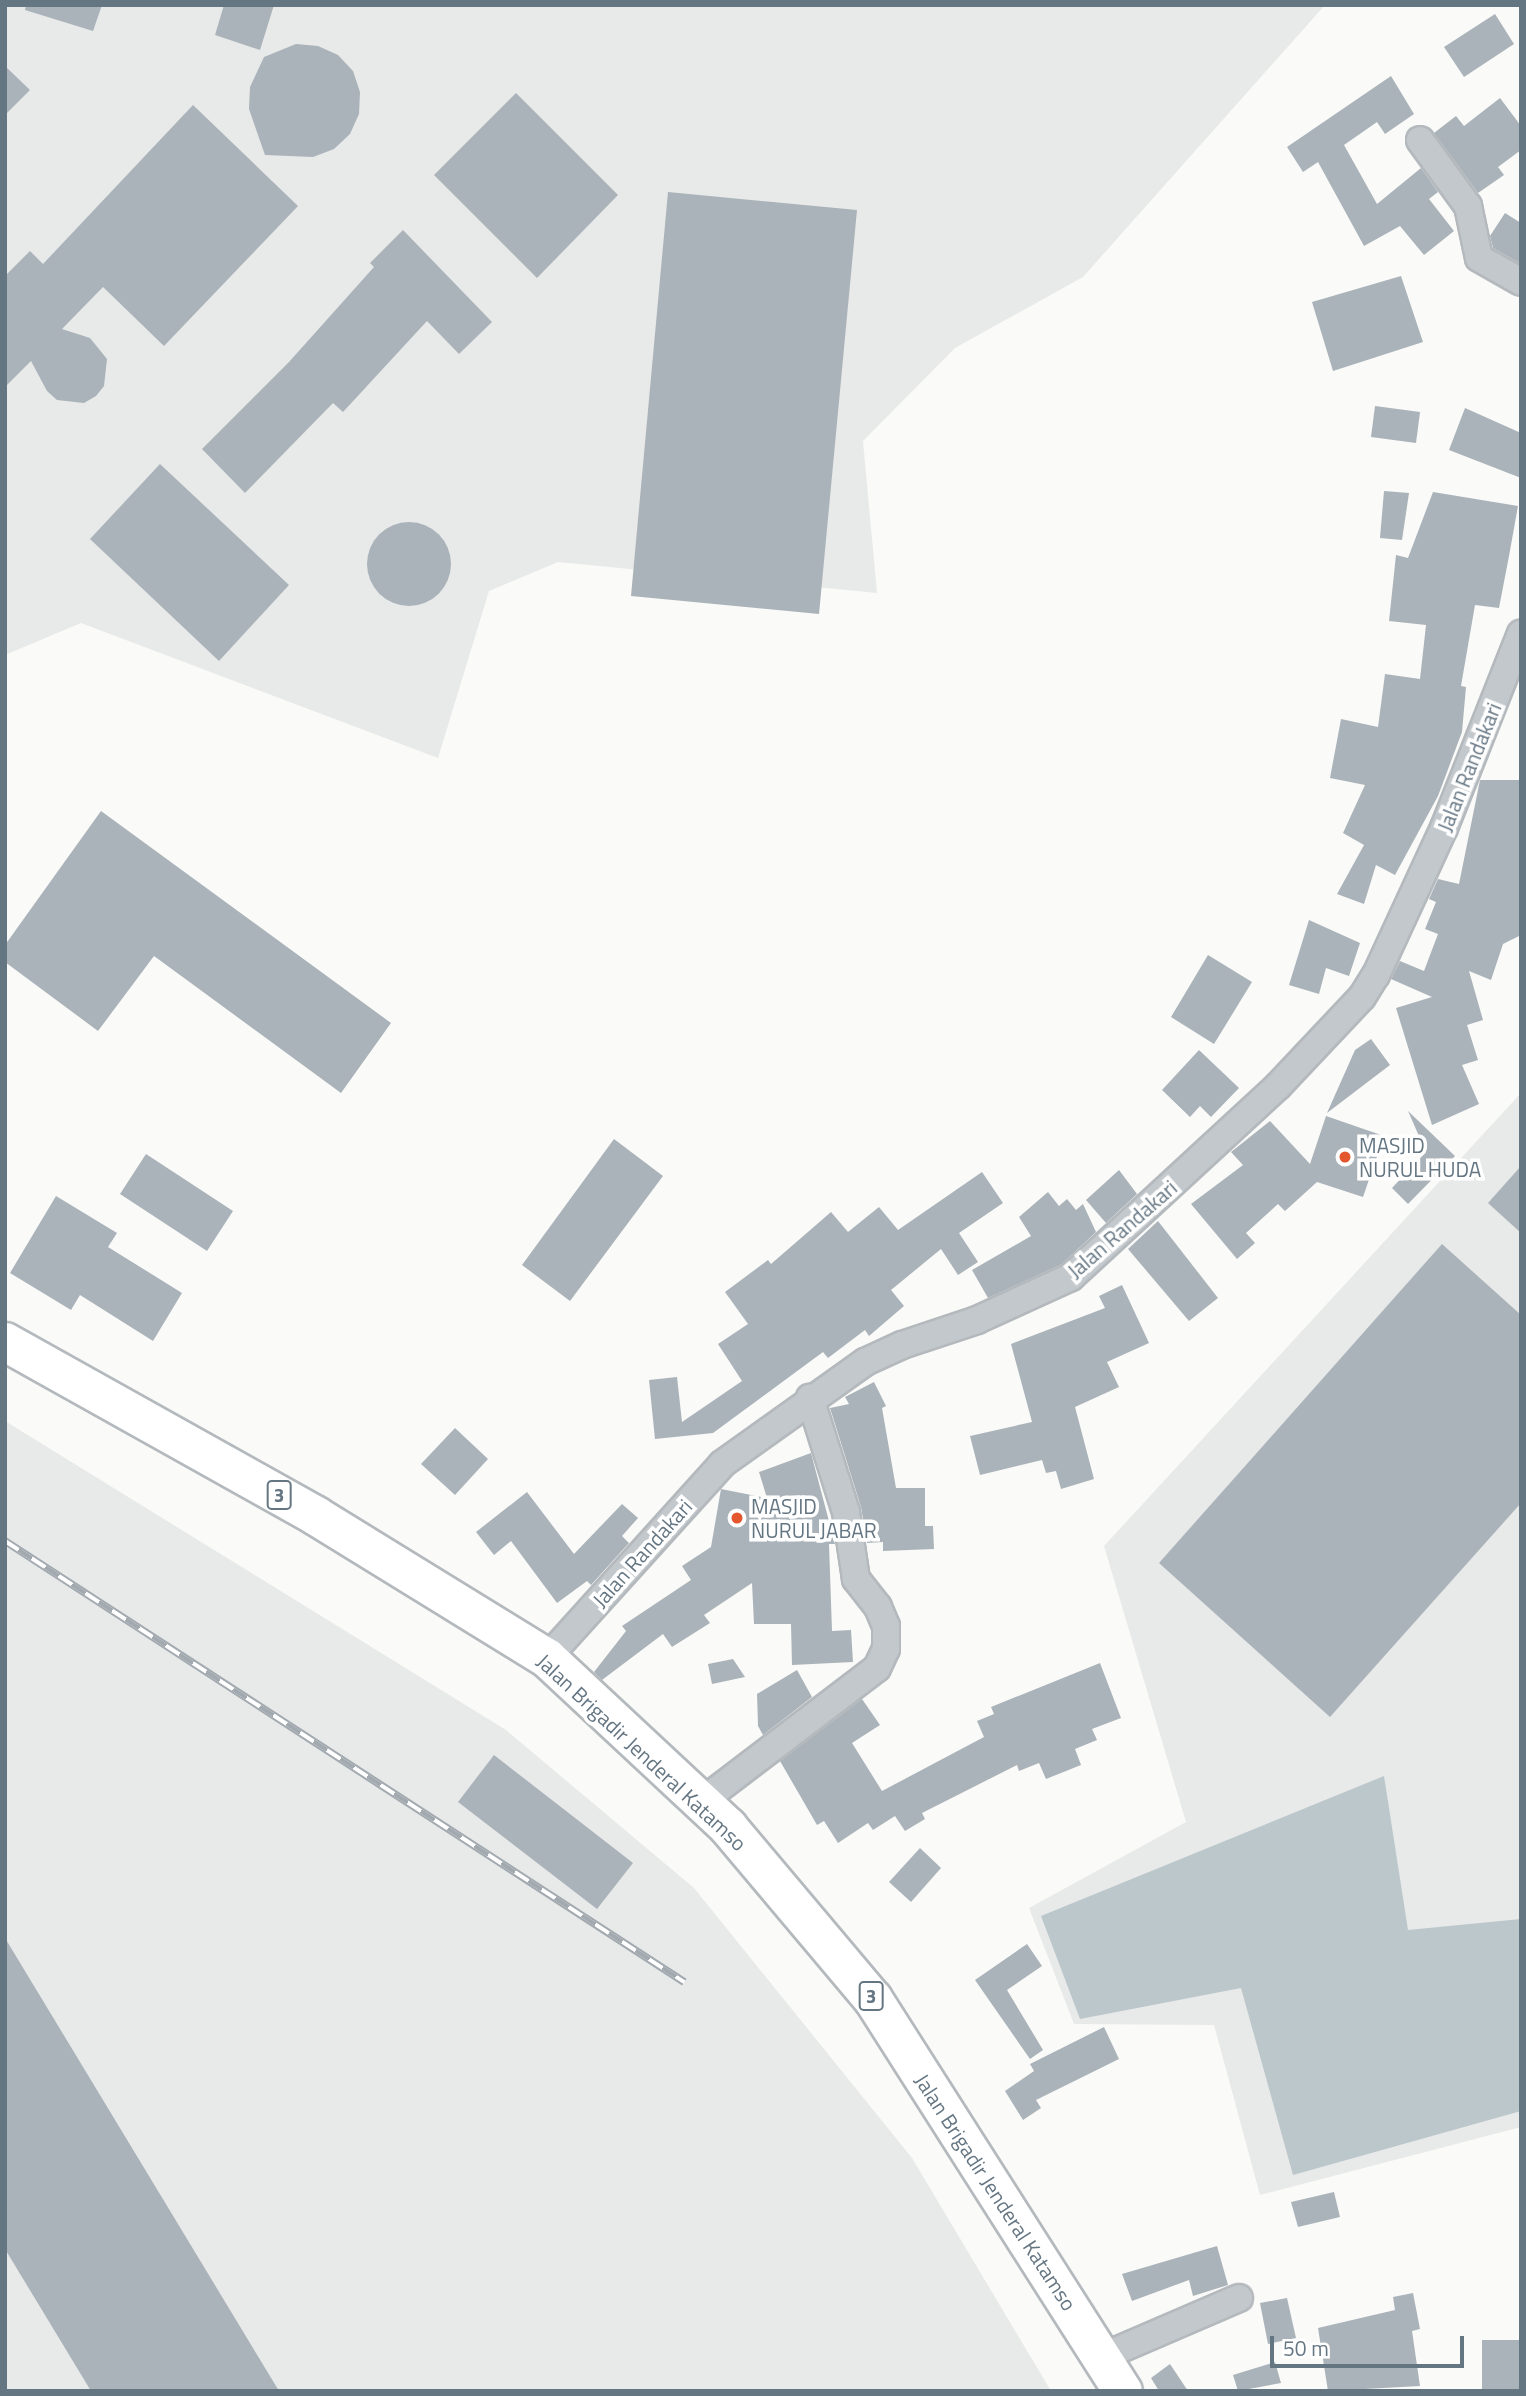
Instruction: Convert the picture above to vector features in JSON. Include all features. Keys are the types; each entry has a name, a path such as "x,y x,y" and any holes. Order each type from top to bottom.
{"highway":[{"name":"Jalan Brigadir Jenderal Katamso","path":"5,1342 316,1516 547,1658 728,1827 873,1999 1123,2391"}],"street":[{"path":"1420,140 1468,206 1479,258 1521,282"},
{"name":"Jalan Randakari","path":"547,1658 722,1464 810,1398 884,1353 977,1320 1071,1277 1278,1086 1362,997 1444,828 1521,635"},
{"path":"701,1802 877,1668 886,1649 886,1626 878,1607 856,1579 846,1512 810,1398"},
{"path":"1102,2357 1239,2298"}],"shaded area":[{"path":"5,5 1325,5 1083,277 955,348 863,441 877,593 558,562 489,591 438,758 81,623 5,655"},
{"path":"1521,1093 1521,2127 1260,2195 1214,2025 1074,2024 1029,1908 1186,1822 1104,1546"},
{"path":"5,1421 506,1730 694,1888 912,2158 1051,2391 5,2391"},
{"path":"1384,1776 1408,1930 1521,1919 1521,2111 1293,2175 1241,1988 1080,2019 1041,1916"}],"building":[{"path":"26,5 102,5 93,31 25,10"},
{"path":"224,5 274,5 260,50 215,35"},
{"path":"1495,14 1514,44 1464,77 1444,47"},
{"path":"296,44 318,46 338,55 353,71 360,92 359,114 350,134 334,149 313,157 265,155 249,109 250,87 264,57"},
{"path":"5,66 30,90 5,115"},
{"path":"1391,76 1414,114 1385,134 1377,122 1344,145 1377,204 1421,168 1438,192 1429,199 1454,231 1424,255 1400,226 1364,246 1318,162 1303,172 1287,147"},
{"path":"516,93 618,195 537,278 434,175"},
{"path":"1500,98 1521,126 1521,150 1498,167 1504,175 1478,193 1434,133 1456,116 1464,126"},
{"path":"193,105 298,206 164,346 103,287 62,329 90,338 107,359 104,386 96,396 84,403 57,400 47,391 31,361 5,387 5,276 30,251 43,264"},
{"path":"668,192 857,210 819,614 631,596"},
{"path":"1505,213 1521,223 1521,264 1493,248 1490,236"},
{"path":"403,230 492,322 459,354 427,321 343,412 333,403 245,493 202,449 289,362 374,267 370,263"},
{"path":"1401,276 1423,342 1333,371 1312,302"},
{"path":"1375,406 1420,412 1416,443 1371,437"},
{"path":"1465,408 1521,433 1521,478 1449,450"},
{"path":"160,464 289,585 219,661 90,539"},
{"path":"1384,491 1409,493 1402,540 1380,538"},
{"path":"1433,492 1518,506 1499,608 1475,605 1461,686 1466,687 1462,732 1438,796 1395,875 1376,865 1364,904 1337,894 1364,845 1343,833 1365,785 1330,778 1341,719 1378,727 1385,674 1420,679 1426,625 1389,621 1396,555 1408,558"},
{"path":"409,522 425,525 444,541 451,564 448,580 432,599 409,606 393,603 374,587 367,564 370,548 386,529"},
{"path":"1480,780 1521,780 1521,935 1503,944 1491,980 1469,971 1483,1020 1467,1025 1478,1060 1462,1065 1479,1104 1432,1125 1396,1008 1432,997 1391,979 1400,961 1424,971 1438,934 1425,929 1436,902 1429,899 1438,879 1459,884"},
{"path":"101,811 391,1023 341,1093 154,956 98,1031 5,962 5,945"},
{"path":"1309,920 1360,943 1349,976 1326,968 1319,994 1289,985"},
{"path":"1208,955 1252,982 1214,1044 1171,1017"},
{"path":"1371,1039 1390,1065 1327,1113 1355,1050"},
{"path":"1199,1050 1239,1088 1211,1117 1200,1106 1190,1117 1162,1090"},
{"path":"1408,1111 1455,1156 1408,1204 1392,1188 1426,1152"},
{"path":"1326,1116 1384,1136 1363,1197 1317,1182 1285,1211 1278,1204 1246,1233 1255,1243 1237,1259 1191,1204 1243,1165 1231,1152 1270,1121 1310,1164"},
{"path":"614,1139 663,1176 570,1301 522,1265"},
{"path":"146,1154 233,1211 207,1251 120,1194"},
{"path":"1521,1166 1521,1233 1488,1203"},
{"path":"1119,1170 1137,1194 1106,1223 1086,1200"},
{"path":"982,1172 1003,1203 959,1233 978,1262 958,1275 941,1249 891,1290 904,1306 869,1336 865,1330 828,1358 823,1352 713,1433 655,1439 649,1380 677,1377 682,1422 742,1381 718,1344 748,1324 725,1292 768,1260 771,1264 831,1212 848,1232 879,1207 898,1230"},
{"path":"1048,1192 1059,1206 1067,1199 1076,1210 1083,1204 1096,1232 1062,1264 988,1298 972,1270 1031,1236 1019,1217"},
{"path":"56,1196 117,1233 108,1247 182,1293 153,1341 80,1295 71,1310 10,1273"},
{"path":"1158,1221 1218,1298 1189,1321 1128,1249"},
{"path":"1442,1244 1521,1315 1521,1503 1330,1717 1159,1563"},
{"path":"1122,1285 1149,1343 1107,1362 1119,1387 1075,1407 1094,1479 1061,1489 1056,1471 1046,1473 1042,1460 980,1475 970,1436 1032,1422 1011,1344 1105,1308 1099,1296"},
{"path":"874,1382 886,1406 882,1408 896,1488 925,1488 925,1526 933,1526 934,1549 883,1551 883,1542 867,1543 861,1507 830,1408 849,1404 845,1397"},
{"path":"455,1428 488,1459 455,1495 421,1464"},
{"path":"811,1453 835,1544 829,1544 832,1631 851,1630 853,1662 792,1665 791,1624 754,1624 752,1583 704,1615 710,1623 672,1647 663,1634 602,1680 594,1672 626,1631 622,1626 691,1580 682,1566 711,1547 721,1489 767,1498 759,1472"},
{"path":"527,1492 574,1554 622,1504 638,1518 622,1536 629,1543 591,1585 587,1581 557,1603 511,1541 494,1555 476,1532"},
{"path":"733,1659 745,1677 712,1684 708,1664"},
{"path":"1100,1663 1121,1718 1092,1729 1097,1740 1075,1749 1081,1765 1046,1779 1039,1763 1019,1771 1017,1765 922,1813 925,1819 905,1831 895,1816 873,1830 868,1823 838,1843 824,1821 817,1825 780,1761 862,1699 880,1725 852,1743 882,1791 984,1737 977,1721 994,1714 991,1707"},
{"path":"797,1670 812,1697 763,1735 758,1726 757,1694"},
{"path":"494,1755 633,1863 597,1909 458,1802"},
{"path":"920,1848 941,1868 911,1902 889,1882"},
{"path":"5,1938 279,2391 91,2391 5,2249"},
{"path":"1027,1944 1042,1966 1007,1990 1043,2050 1030,2059 975,1980"},
{"path":"1104,2027 1119,2059 1036,2100 1041,2108 1023,2120 1005,2091 1034,2071 1030,2064"},
{"path":"1334,2192 1340,2217 1298,2227 1291,2202"},
{"path":"1217,2246 1228,2285 1193,2296 1189,2280 1132,2301 1122,2274"},
{"path":"1413,2293 1420,2329 1412,2331 1420,2386 1328,2391 1318,2328 1395,2310 1393,2297"},
{"path":"1287,2298 1296,2338 1268,2344 1260,2303"},
{"path":"1482,2340 1521,2340 1519,2391 1482,2391"},
{"path":"1275,2362 1281,2383 1238,2391 1233,2375"},
{"path":"1170,2364 1188,2391 1159,2391 1151,2378"}],"railway":[{"path":"5,1541 684,1982"}],"place":[{"name":"MASJID NURUL HUDA","path":"1345,1157"},
{"name":"MASJID NURUL JABAR","path":"737,1518"}]}
